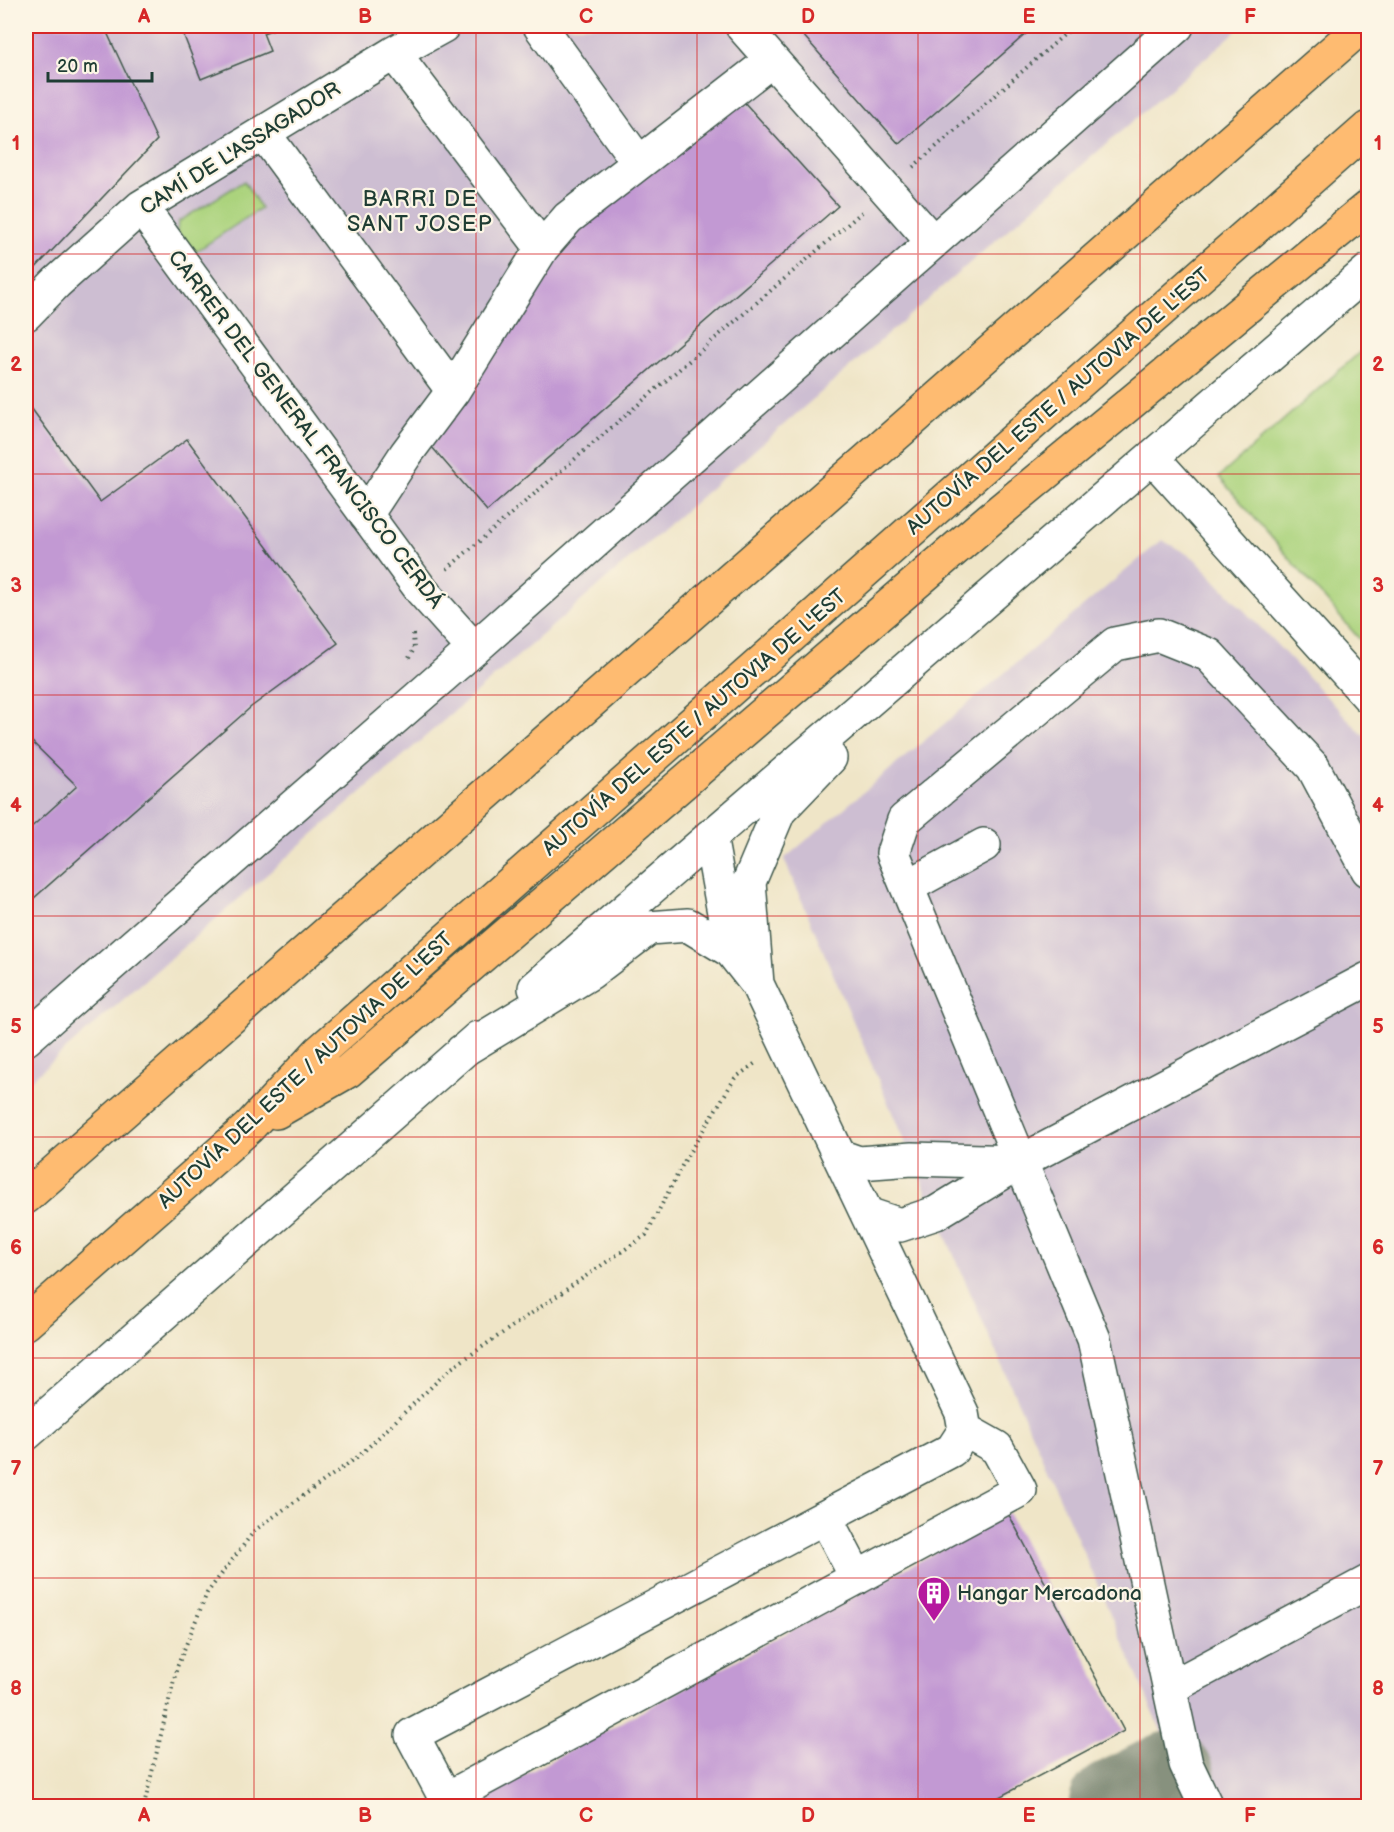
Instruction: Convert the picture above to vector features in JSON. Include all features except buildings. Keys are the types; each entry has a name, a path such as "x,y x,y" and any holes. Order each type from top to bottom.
{"highway":[{"path":"26,1197 1362,26"},
{"name":"AUTOVÍA DEL ESTE / AUTOVIA DE L'EST","path":"26,1323 248,1128 319,1052 1368,128"},
{"path":"248,1128 348,1071 990,519 1368,207"}],"street":[{"name":"CAMÍ DE L'ASSAGADOR","path":"26,314 56,283 141,207 442,26"},
{"path":"540,26 639,163"},
{"path":"742,26 932,241"},
{"path":"26,1039 474,649 1177,26"},
{"path":"394,53 542,248"},
{"path":"366,515 406,454 453,391 542,248 568,218 772,60"},
{"path":"264,134 453,391"},
{"name":"CARRER DEL GENERAL FRANCISCO CERDÁ","path":"141,207 422,591 474,649"},
{"path":"26,1434 710,836 1368,271"},
{"path":"1152,457 1368,696"},
{"path":"757,984 749,882 778,811 976,608"},
{"path":"1206,1806 1186,1764 1094,1339 893,853 904,820 1115,644 1159,635 1209,655 1313,767 1368,870"},
{"path":"710,836 731,951"},
{"path":"907,887 984,845"},
{"path":"462,1051 591,973 649,928 688,925 731,951 757,984 962,1413 965,1430 952,1450 412,1735 446,1799 1020,1491 997,1448 965,1430"},
{"path":"867,1214 900,1225 936,1213 1020,1162 1368,979"},
{"path":"839,1156 858,1163 912,1159 1020,1162"},
{"path":"825,1517 857,1578"},
{"path":"1170,1688 1368,1582"}],"path":[{"path":"403,666 414,649 409,602 1074,26"},
{"path":"144,1806 177,1667 207,1593 255,1530 359,1456 450,1369 646,1235 686,1158 735,1077 784,1042"}],"shaded area":[{"path":"26,26 1242,26 26,1084"},
{"path":"1162,540 1194,558 1366,738 1368,743 1368,1806 1194,1806 784,859"}],"green space":[{"path":"244,181 261,208 195,252 177,232 178,222"},
{"path":"1368,345 1368,649 1219,477"}],"taxiway":[{"path":"1115,1806 1169,1778"}],"place":[{"name":"Hangar Mercadona","path":"934,1622"}],"district":[{"name":"BARRI DE SANT JOSEP","path":"420,210"}]}
